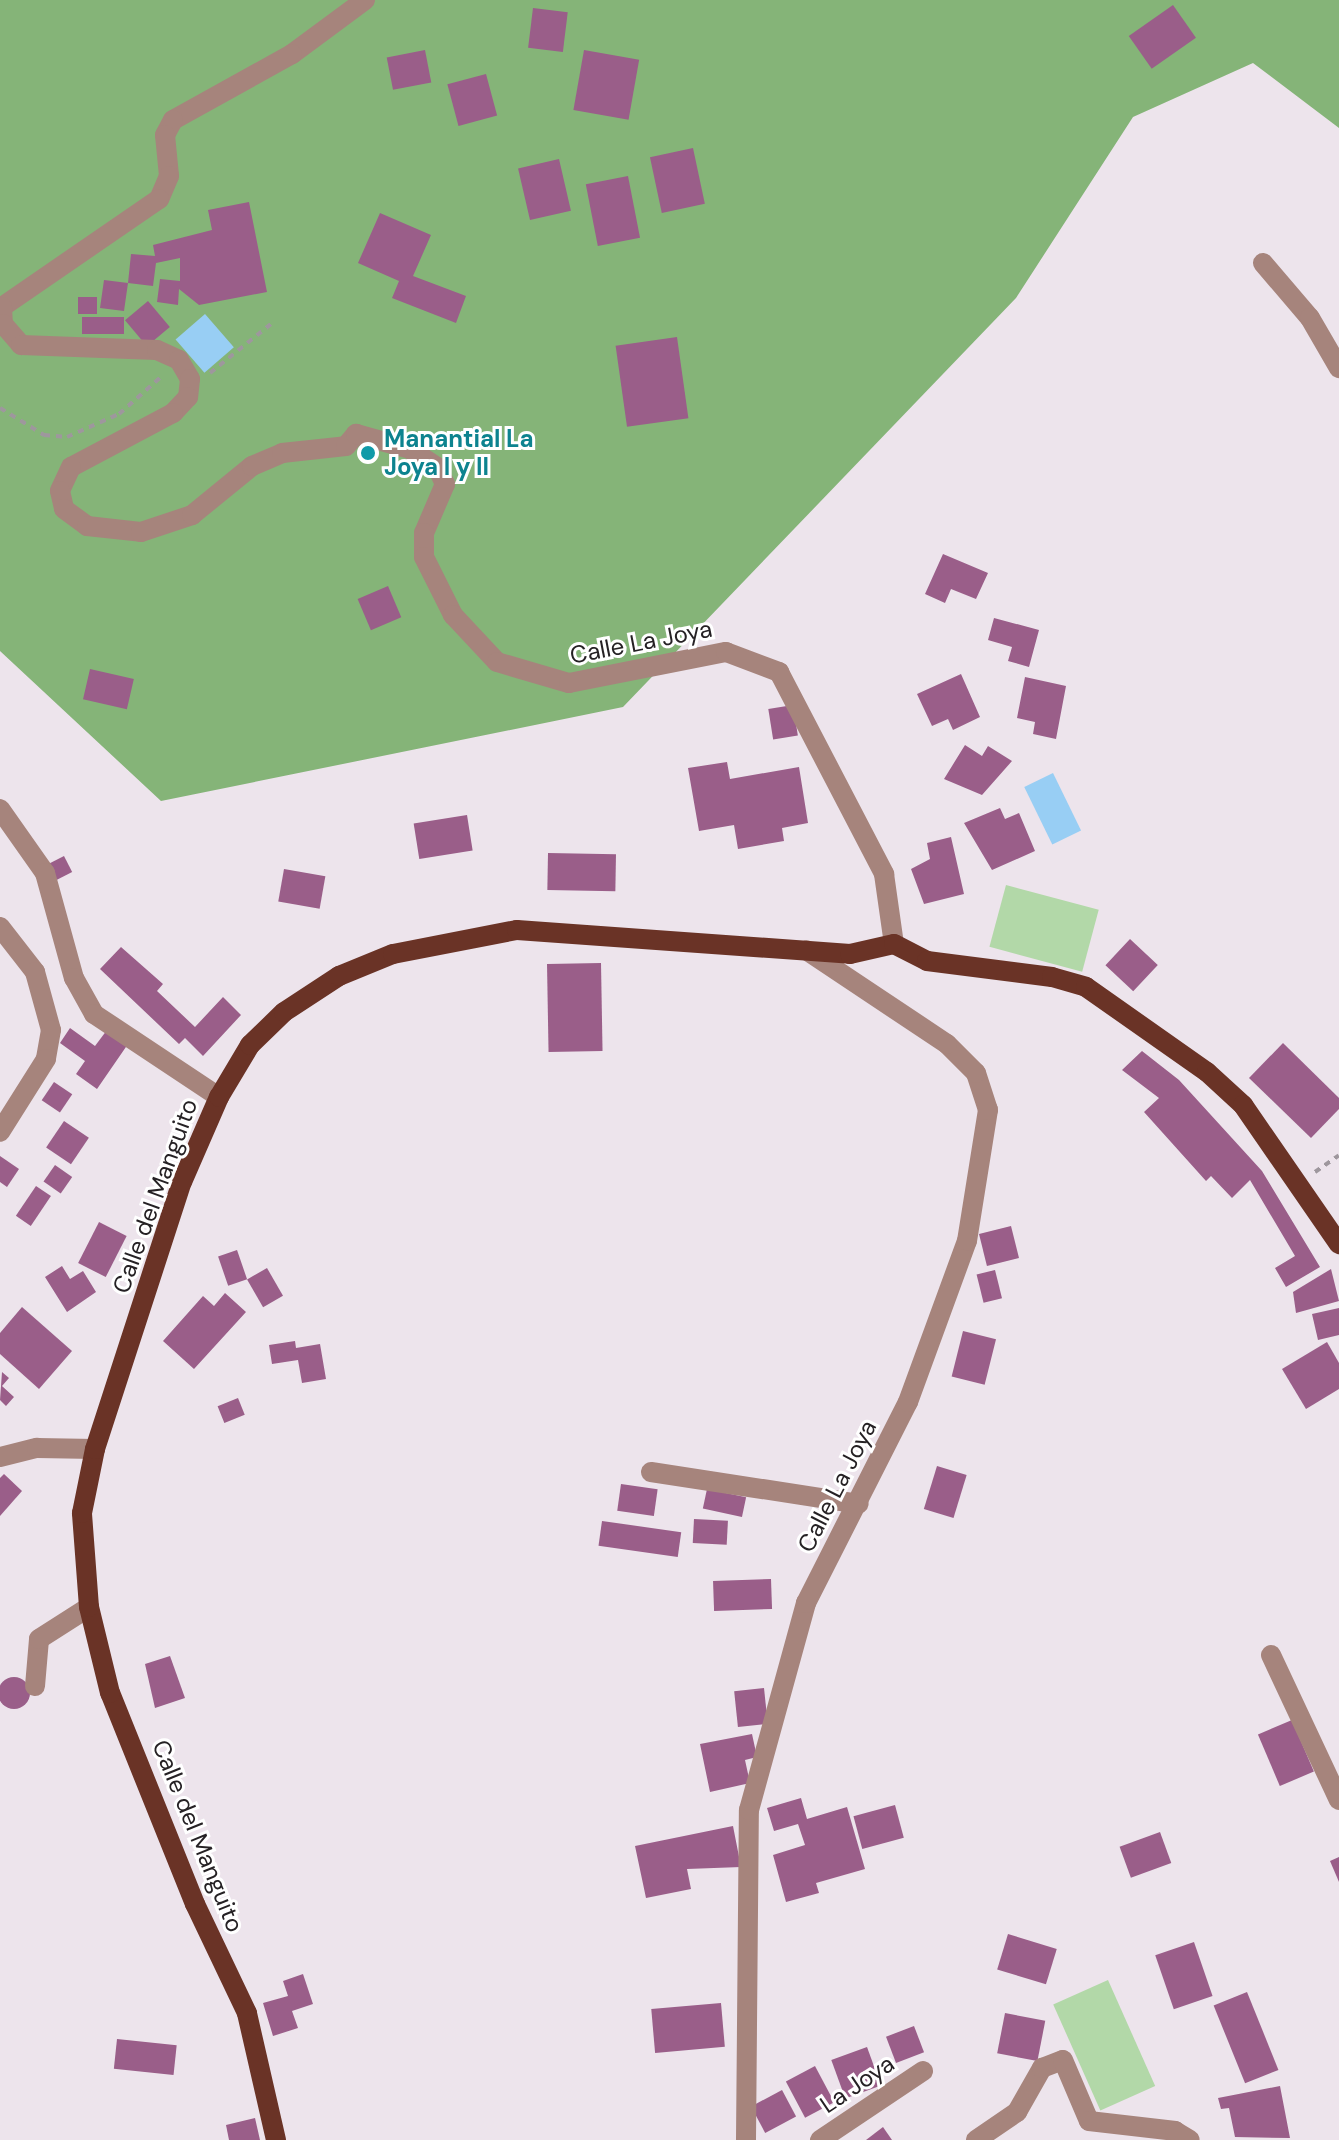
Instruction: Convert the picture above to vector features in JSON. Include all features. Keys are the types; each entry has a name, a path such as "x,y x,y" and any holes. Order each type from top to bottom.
{"main road":[{"name":"Calle del Manguito","path":"276,2140 247,2013 195,1904 110,1693 89,1607 82,1513 95,1449 182,1182 219,1097 250,1045 297,1004 366,965 462,936 517,930 850,954 894,944"},
{"path":"894,944 927,961 1086,987 1207,1072 1301,1182 1339,1244"}],"street":[{"path":"181,362 157,350 29,348 8,333 2,307 159,199 169,176 165,135 173,120 292,54 365,0"},
{"path":"1263,263 1310,318 1339,368"},
{"name":"Calle La Joya","path":"181,362 190,391 179,409 66,474 61,500 70,517 112,531 160,529 282,453 346,446 360,434 410,449 437,467 445,484 424,533 428,568 466,634 497,662 569,683 726,652 779,672 884,874 894,944"},
{"path":"0,809 45,873 85,1003 219,1097"},
{"path":"0,927 35,972 51,1030 46,1059 0,1132"},
{"name":"Calle La Joya","path":"746,2140 749,1810 806,1603 859,1504 908,1402 967,1241 988,1110 976,1073 947,1044 805,949"},
{"path":"0,1457 37,1448 95,1449"},
{"path":"651,1472 859,1504"},
{"path":"35,1686 39,1639 89,1607"},
{"path":"1271,1655 1339,1800"},
{"path":"976,2140 1017,2112 1042,2068 1057,2060 1069,2065 1089,2121 1175,2131 1190,2140"},
{"name":"La Joya","path":"820,2140 923,2071"}],"path":[{"path":"0,408 44,435 67,437 119,414 181,362 208,374 271,324"},
{"path":"1301,1182 1339,1155"}],"green space":[{"path":"0,0 1339,0 1339,128 1253,63 1133,117 1016,298 623,707 161,801 0,651"},
{"path":"1006,885 1099,910 1082,972 989,947"},
{"path":"1108,1980 1155,2086 1100,2110 1053,2004"}],"water":[{"path":"205,314 234,347 204,373 176,340"},
{"path":"1053,773 1081,831 1052,845 1024,787"}],"building":[{"path":"1173,5 1196,38 1152,69 1129,36"},
{"path":"533,8 568,12 563,52 528,48"},
{"path":"425,50 431,82 393,90 387,57"},
{"path":"584,50 639,60 629,120 573,110"},
{"path":"486,74 497,116 458,126 447,84"},
{"path":"693,148 705,204 662,213 650,157"},
{"path":"559,159 571,211 530,220 518,168"},
{"path":"628,176 640,238 598,246 586,184"},
{"path":"249,202 267,292 199,305 179,289 178,305 157,302 160,279 180,281 180,258 156,263 153,286 128,283 131,254 155,256 153,245 212,230 208,210"},
{"path":"380,213 431,235 413,276 466,296 456,323 392,298 399,281 358,263"},
{"path":"104,280 128,283 124,311 100,308"},
{"path":"78,297 97,297 97,314 78,314"},
{"path":"148,301 170,327 147,346 125,320"},
{"path":"82,317 124,317 124,334 82,334"},
{"path":"677,337 688,418 627,427 616,346"},
{"path":"943,554 988,573 976,599 951,589 945,603 925,594"},
{"path":"388,586 401,617 371,630 358,599"},
{"path":"994,618 1039,630 1029,667 1008,661 1012,647 988,640"},
{"path":"90,669 134,679 127,709 83,699"},
{"path":"961,674 980,717 953,730 948,719 932,726 917,694"},
{"path":"1025,677 1066,686 1056,739 1033,734 1035,722 1017,718"},
{"path":"793,705 798,736 773,740 768,709"},
{"path":"965,745 982,756 988,746 1012,761 982,795 944,779"},
{"path":"727,762 730,779 799,767 808,823 782,828 784,841 738,849 734,825 699,831 688,768"},
{"path":"1000,808 1005,819 1019,813 1035,851 992,870 964,823"},
{"path":"467,815 473,851 419,859 414,823"},
{"path":"951,837 964,894 924,904 911,869 930,859 927,843"},
{"path":"548,853 616,854 615,891 547,890"},
{"path":"64,856 72,872 43,887 35,871"},
{"path":"284,869 325,876 320,909 278,901"},
{"path":"1130,939 1158,965 1133,991 1105,965"},
{"path":"121,947 163,984 157,991 195,1027 223,997 241,1015 203,1056 185,1038 179,1044 100,969"},
{"path":"601,963 603,1051 549,1052 547,964"},
{"path":"70,1028 95,1046 107,1030 128,1044 97,1089 76,1074 85,1061 60,1043"},
{"path":"1283,1043 1339,1098 1339,1109 1311,1138 1249,1078"},
{"path":"1142,1051 1179,1080 1262,1171 1320,1267 1286,1287 1275,1268 1295,1256 1250,1180 1232,1198 1211,1176 1206,1181 1144,1112 1159,1098 1122,1070"},
{"path":"54,1082 72,1094 60,1113 42,1100"},
{"path":"64,1121 89,1138 71,1164 46,1148"},
{"path":"0,1156 19,1169 7,1187 0,1182"},
{"path":"55,1165 72,1177 61,1193 44,1181"},
{"path":"36,1186 51,1196 31,1226 16,1216"},
{"path":"99,1222 127,1236 106,1277 78,1263"},
{"path":"1011,1226 1019,1258 987,1266 979,1234"},
{"path":"237,1250 247,1279 228,1286 218,1257"},
{"path":"62,1266 70,1279 83,1271 96,1292 67,1312 45,1277"},
{"path":"267,1268 283,1296 263,1307 247,1280"},
{"path":"1331,1269 1339,1301 1296,1313 1293,1292"},
{"path":"995,1270 1002,1298 984,1303 977,1275"},
{"path":"225,1293 246,1312 194,1369 163,1341 203,1296 214,1306"},
{"path":"22,1307 72,1351 39,1389 0,1354 0,1333"},
{"path":"1339,1308 1339,1335 1318,1340 1312,1314"},
{"path":"963,1331 996,1339 985,1385 952,1377"},
{"path":"295,1341 296,1348 320,1344 326,1379 302,1383 298,1360 272,1364 269,1345"},
{"path":"1327,1342 1339,1363 1339,1389 1306,1409 1282,1369"},
{"path":"2,1372 9,1378 2,1386 14,1397 6,1406 0,1400"},
{"path":"238,1398 245,1415 224,1423 218,1406"},
{"path":"937,1466 967,1475 953,1518 924,1509"},
{"path":"4,1474 22,1491 0,1516 0,1478"},
{"path":"621,1484 658,1489 654,1516 617,1511"},
{"path":"707,1489 746,1497 742,1517 703,1509"},
{"path":"694,1519 728,1521 727,1545 693,1543"},
{"path":"602,1521 681,1532 678,1557 599,1546"},
{"path":"771,1579 772,1609 714,1611 713,1581"},
{"path":"170,1656 185,1698 155,1708 145,1664"},
{"path":"14,1677 26,1681 30,1693 26,1705 14,1709 2,1705 -2,1693 2,1681"},
{"path":"764,1688 768,1724 738,1727 734,1691"},
{"path":"1292,1720 1314,1772 1280,1786 1258,1734"},
{"path":"752,1734 757,1757 745,1760 750,1783 710,1792 700,1744"},
{"path":"801,1798 807,1819 847,1807 865,1869 816,1883 819,1893 786,1902 773,1855 805,1845 798,1824 774,1831 767,1808"},
{"path":"895,1805 904,1838 862,1849 853,1816"},
{"path":"733,1826 741,1867 687,1869 691,1889 646,1898 635,1846"},
{"path":"1160,1832 1171,1863 1131,1878 1120,1847"},
{"path":"1339,1857 1339,1882 1330,1861"},
{"path":"1008,1934 1057,1949 1046,1984 997,1969"},
{"path":"1194,1942 1213,1996 1174,2009 1155,1955"},
{"path":"303,1974 313,2004 292,2011 298,2028 273,2036 263,2003 288,1996 283,1981"},
{"path":"1247,1992 1278,2070 1245,2083 1214,2005"},
{"path":"721,2003 725,2047 655,2053 651,2009"},
{"path":"1005,2013 1045,2021 1037,2061 997,2053"},
{"path":"914,2026 924,2052 896,2063 886,2037"},
{"path":"117,2039 177,2045 174,2075 114,2069"},
{"path":"867,2047 881,2086 845,2099 831,2060"},
{"path":"815,2066 834,2102 805,2118 786,2081"},
{"path":"1280,2086 1290,2138 1235,2137 1229,2108 1221,2109 1218,2098"},
{"path":"782,2090 796,2116 765,2133 751,2106"},
{"path":"255,2118 260,2140 229,2140 226,2125"},
{"path":"883,2127 892,2140 866,2140"}],"place":[{"name":"Manantial La Joya I y II","path":"368,453"}]}
